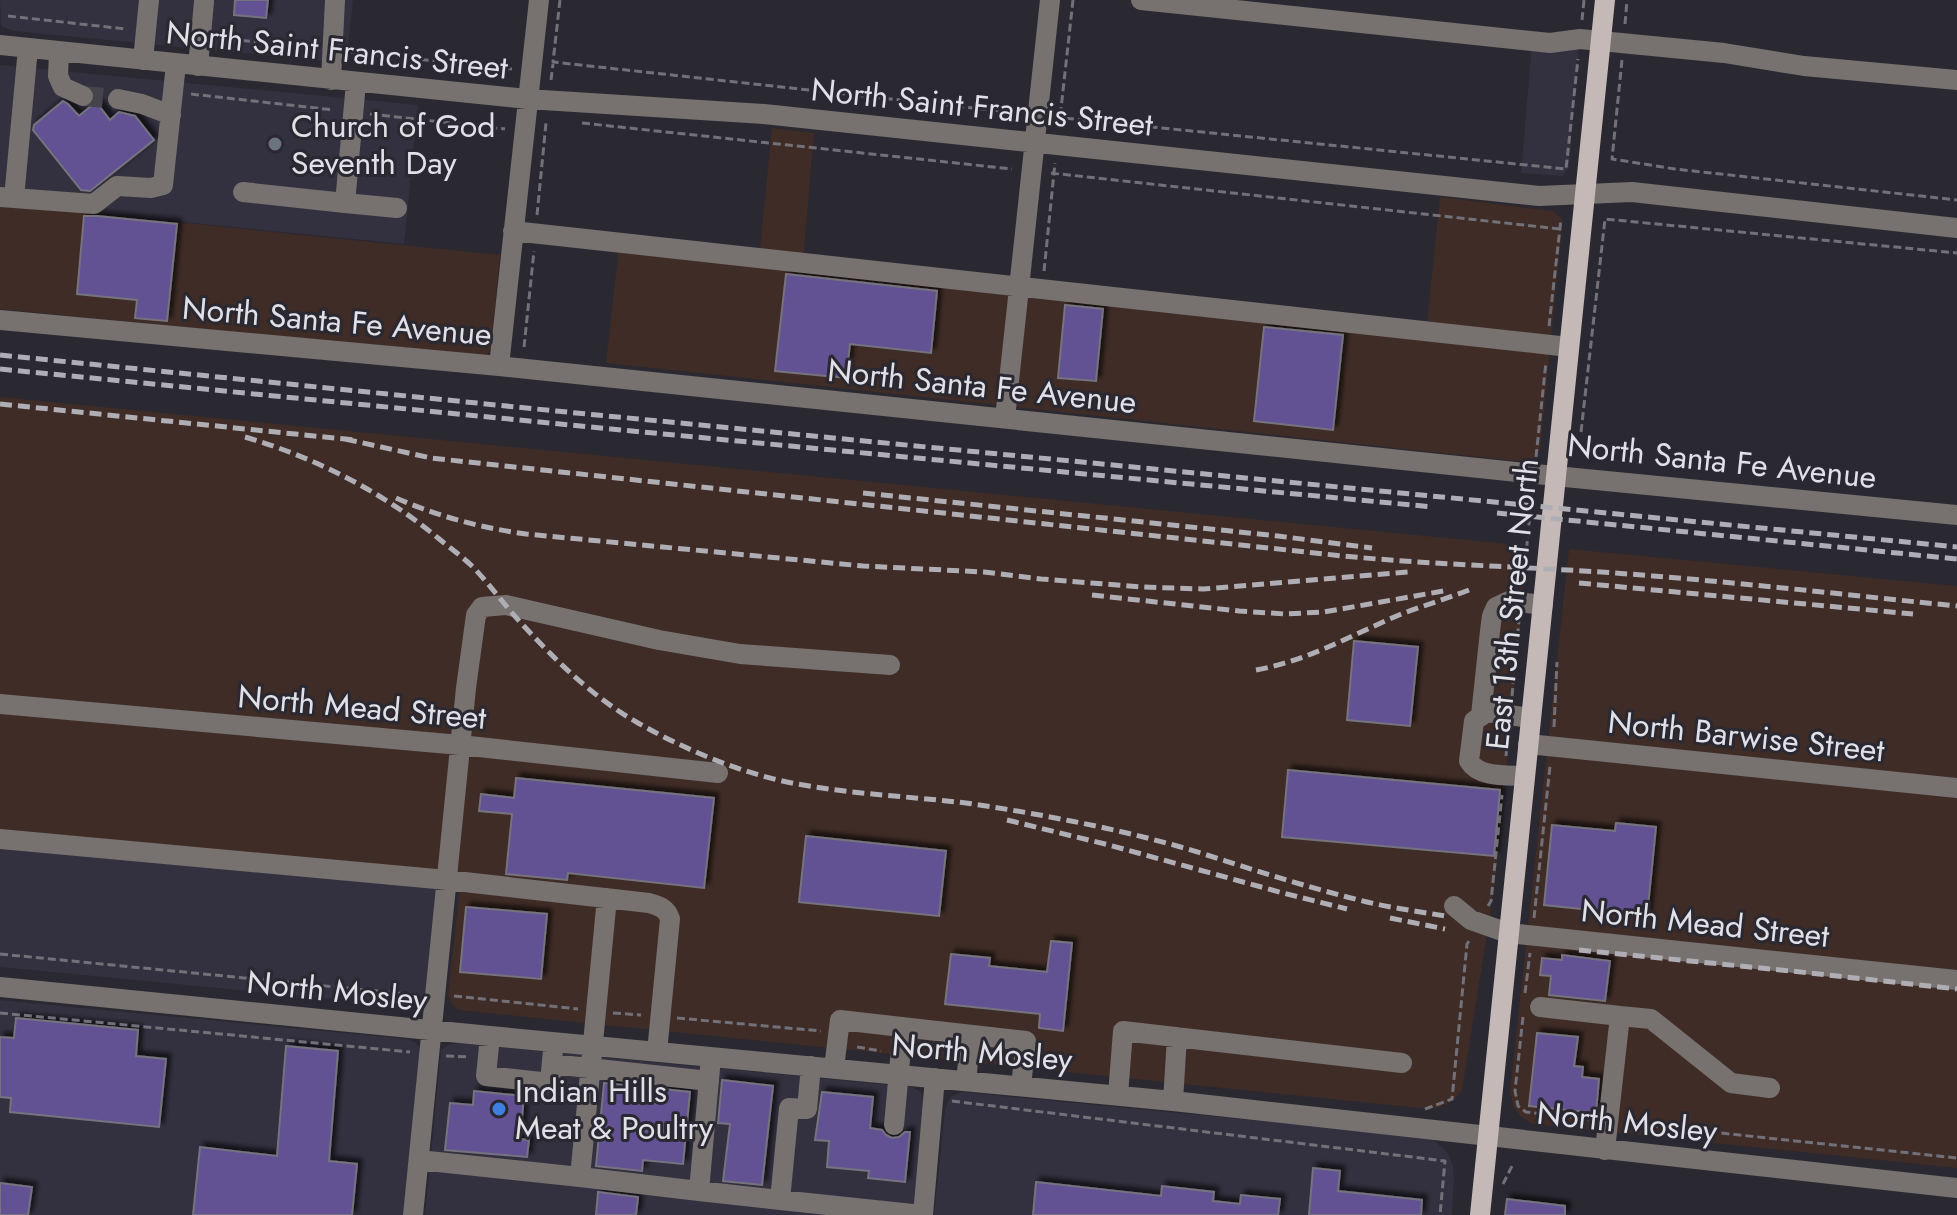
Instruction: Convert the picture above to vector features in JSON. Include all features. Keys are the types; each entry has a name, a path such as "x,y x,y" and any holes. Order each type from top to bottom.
{"main road":[{"name":"East 13th Street North","path":"1480,1215 1508,933 1514,775 1528,744 1586,193 1590,40 1605,0"}],"street":[{"path":"143,60 149,0"},
{"path":"331,80 335,0"},
{"path":"499,366 539,0"},
{"path":"1005,418 1050,0"},
{"path":"1141,0 1550,43 1590,40 1623,43 1724,53 1804,66 1957,80"},
{"path":"198,66 204,2"},
{"name":"North Saint Francis Street","path":"0,45 527,99 764,114 1539,196 1632,192 1957,228"},
{"path":"28,48 7,198 94,204 117,186 151,188 163,185 176,64"},
{"path":"59,51 58,76 63,87 83,96"},
{"path":"345,203 356,83"},
{"path":"118,99 171,115"},
{"path":"243,192 397,208"},
{"path":"513,231 1569,347"},
{"name":"North Santa Fe Avenue","path":"0,320 499,366 1957,515"},
{"path":"1481,715 1492,616 1496,607 1509,601 1543,605"},
{"path":"413,1215 466,688 476,615 482,607 506,605 659,640 740,654 890,665"},
{"name":"North Mead Street","path":"0,704 460,745 718,773"},
{"path":"1514,775 1480,772 1472,766 1469,761 1474,721 1487,712 1531,718"},
{"name":"North Barwise Street","path":"1528,744 1957,788"},
{"path":"0,839 447,880 662,907 669,913 670,919 660,1017 670,1076"},
{"path":"580,1177 607,898"},
{"name":"North Mead Street","path":"1454,906 1471,920 1508,933 1957,980"},
{"name":"North Mosley","path":"0,987 1118,1095 1957,1188"},
{"path":"1530,1006 1651,1019 1731,1083 1770,1088"},
{"path":"1605,1150 1620,1016"},
{"path":"834,1068 840,1020 1026,1041 1021,1086"},
{"path":"894,1125 903,1027"},
{"path":"1118,1095 1123,1031 1402,1063"},
{"path":"966,1081 971,1035"},
{"path":"490,1036 486,1076 550,1083 553,1042"},
{"path":"1173,1101 1177,1037"},
{"path":"699,1191 711,1057"},
{"path":"552,1064 709,1081"},
{"path":"780,1200 789,1108 807,1109 811,1066"},
{"path":"419,1160 922,1215 935,1078"}],"path":[{"path":"560,0 553,62 1566,169 1590,40 1584,0"},
{"path":"1627,0 1612,159 1675,169 1957,200"},
{"path":"524,347 547,119"},
{"path":"578,123 1560,229"},
{"path":"1419,1111 1452,1099 1467,944 1491,901 1514,775 1510,715 1561,219"},
{"path":"1581,432 1605,219 1957,253"},
{"path":"1558,651 1552,746 1532,935 1530,1006 1515,1091 1518,1106 1526,1112 1957,1158"},
{"path":"0,954 387,994 454,996 821,1031 827,1043 901,1054"},
{"path":"1440,1215 1445,1161"}],"shaded area":[{"path":"0,0 353,0 346,63 13,31 1,26"},
{"path":"1532,42 1579,46 1569,167 1563,176 1521,173"},
{"path":"0,65 418,105 404,244 0,204"},
{"path":"772,128 814,133 803,261 1427,322 1440,197 1553,211 1561,218 1562,228 1540,450 1536,457 1517,461 606,363 619,246 759,257"},
{"path":"0,204 500,255 491,348 487,355 480,357 0,309"},
{"path":"0,397 1528,546 1495,884 1462,1091 1453,1101 1438,1108 1420,1108 458,1010 448,994 460,888 0,836"},
{"path":"1569,549 1957,586 1957,1168 1532,1124 1514,1108 1510,1091"},
{"path":"0,836 438,885 427,993 423,1003 415,1007 0,967"},
{"path":"0,1000 407,1039 416,1043 420,1049 403,1215 0,1215"},
{"path":"457,1043 911,1087 921,1092 926,1101 916,1215 425,1215 441,1050"},
{"path":"961,1092 1418,1136 1435,1141 1447,1152 1453,1165 1452,1215 934,1215 945,1109 950,1097"}],"building":[{"path":"235,0 268,0 266,18 234,15"},
{"path":"63,101 79,116 96,102 110,120 119,112 135,116 154,140 90,191 81,190 33,130 34,125"},
{"path":"84,216 177,224 167,321 135,318 137,300 77,294"},
{"path":"786,274 937,291 931,353 850,344 846,378 775,371"},
{"path":"1065,305 1103,309 1096,381 1058,378"},
{"path":"1264,327 1343,335 1333,430 1254,421"},
{"path":"1354,641 1418,647 1410,726 1347,720"},
{"path":"1288,770 1500,790 1494,856 1282,837"},
{"path":"516,778 714,798 704,888 568,873 567,880 506,874 512,814 479,811 481,794 514,798"},
{"path":"1616,823 1656,827 1647,916 1544,905 1552,825 1615,831"},
{"path":"806,836 946,851 939,916 799,902"},
{"path":"466,907 547,914 541,979 460,972"},
{"path":"1051,941 1072,943 1063,1031 1039,1028 1040,1014 945,1004 951,954 990,958 989,966 1047,972"},
{"path":"1562,955 1610,961 1605,1001 1549,995 1551,976 1540,975 1542,958 1562,960"},
{"path":"16,1018 138,1030 136,1056 166,1059 159,1127 10,1112 11,1098 0,1097 0,1037 14,1038"},
{"path":"1537,1033 1578,1037 1574,1066 1583,1067 1582,1077 1599,1079 1596,1113 1529,1106"},
{"path":"286,1046 338,1051 329,1161 357,1164 352,1215 193,1215 200,1147 277,1156"},
{"path":"722,1080 773,1086 762,1185 723,1181 730,1124 718,1123"},
{"path":"604,1083 690,1092 683,1164 643,1160 642,1171 596,1166"},
{"path":"474,1091 524,1096 520,1139 529,1140 527,1157 445,1150 450,1103 473,1105"},
{"path":"822,1092 873,1097 870,1128 882,1130 892,1138 910,1132 905,1182 868,1178 869,1171 827,1167 829,1141 815,1140"},
{"path":"1313,1168 1340,1171 1338,1191 1422,1200 1421,1215 1309,1215"},
{"path":"1036,1182 1161,1196 1162,1186 1214,1192 1213,1201 1240,1204 1241,1195 1280,1199 1278,1215 1033,1215"},
{"path":"0,1183 32,1187 28,1215 0,1215"},
{"path":"598,1192 638,1197 636,1215 596,1215"},
{"path":"1507,1199 1565,1206 1565,1215 1505,1215"}],"tunnel":[{"path":"83,96 118,99"}],"railway":[{"path":"0,355 1957,547"},
{"path":"0,369 1433,507"},
{"path":"0,404 354,440"},
{"path":"245,437 322,466 394,505 470,564 535,638 591,690 638,723 711,758 749,772 809,786 966,803 1105,828 1174,845 1347,897 1446,916"},
{"path":"345,439 431,458 1343,556 1653,576 1957,606"},
{"path":"863,493 1372,548"},
{"path":"396,498 460,520 526,534 863,566 984,572 1142,587 1203,589 1408,572"},
{"path":"1497,513 1957,559"},
{"path":"1579,583 1913,614"},
{"path":"1092,595 1285,614 1324,612 1449,590"},
{"path":"1256,670 1311,654 1399,615 1469,590"},
{"path":"1007,820 1347,909"},
{"path":"1390,918 1445,929"},
{"path":"1579,950 1957,989"}],"place":[{"name":"Church of God Seventh Day","path":"275,144"},
{"name":"Indian Hills Meat & Poultry","path":"499,1109"}]}
